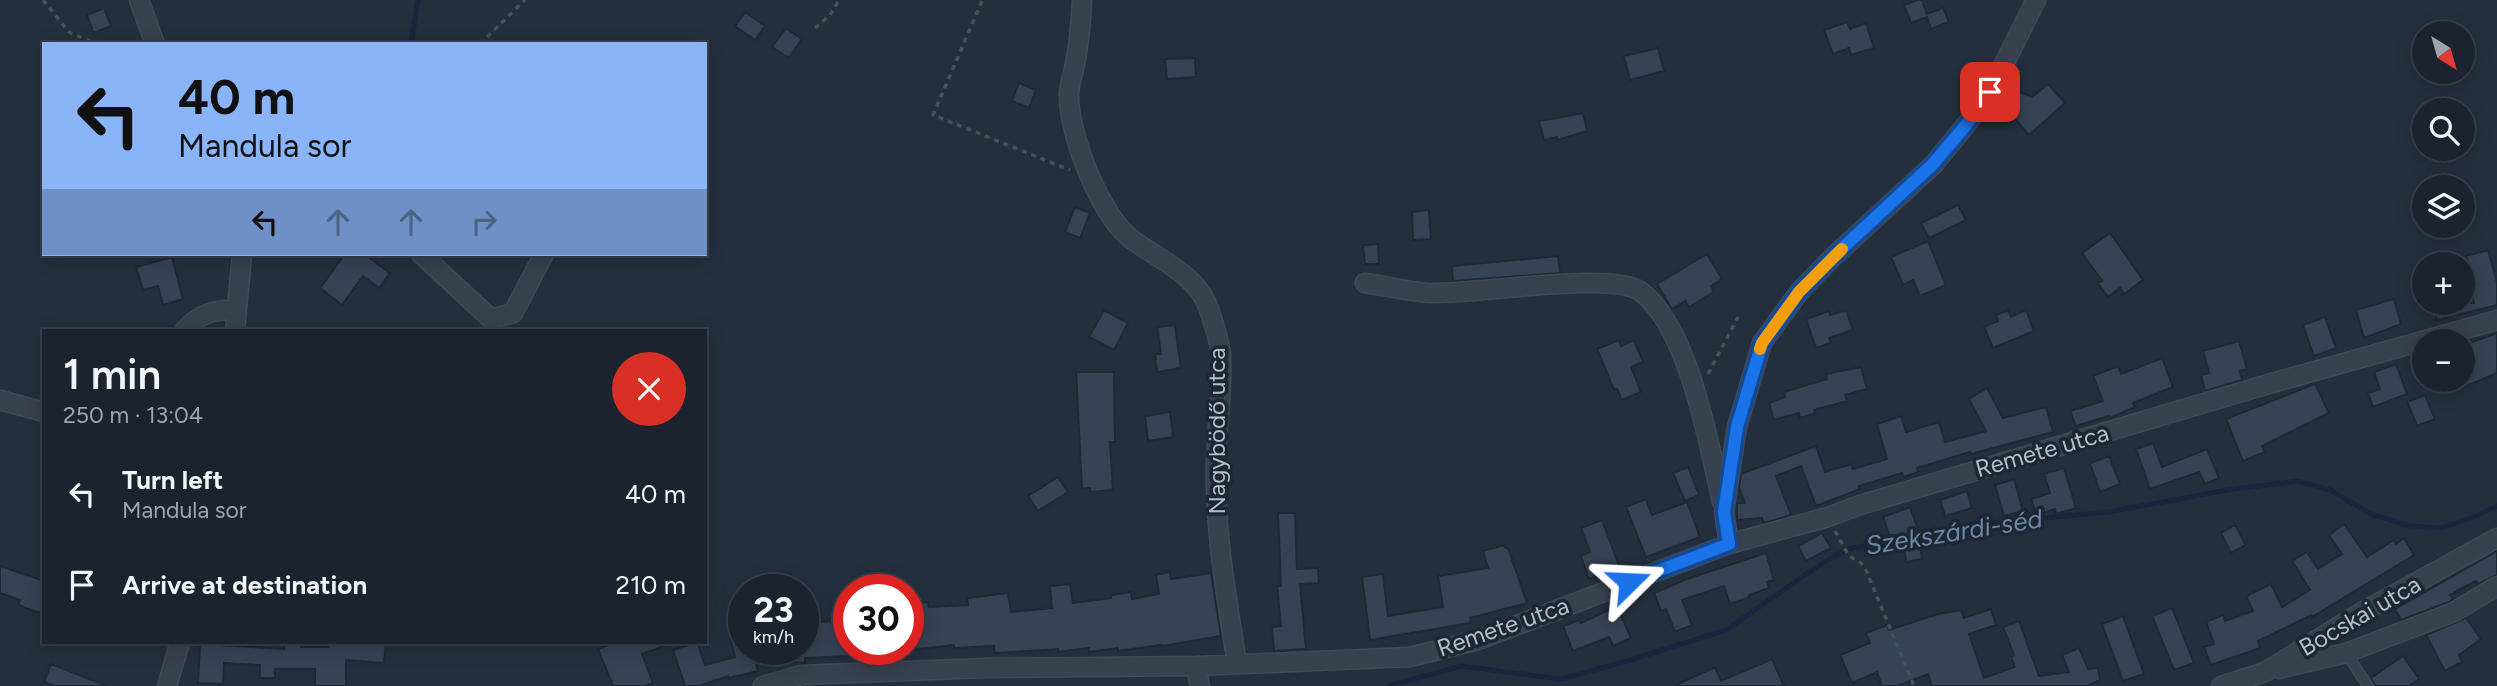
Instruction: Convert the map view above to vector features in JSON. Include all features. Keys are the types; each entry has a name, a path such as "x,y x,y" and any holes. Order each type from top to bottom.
{"street":[{"path":"139,0 154,42"},
{"name":"Nagybödő utca","path":"1082,0 1081,25 1068,92 1071,125 1091,179 1114,221 1130,239 1188,278 1209,308 1222,355 1215,482 1219,548 1237,664"},
{"path":"2020,0 2023,23"},
{"path":"1724,512 1737,427 1762,343 1799,292 1933,164 1966,125 1990,92 2036,0"},
{"path":"235,329 242,256"},
{"path":"423,256 491,319 513,313 543,256"},
{"path":"1365,283 1428,293 1609,282 1638,290 1654,304 1670,328 1698,393 1729,544"},
{"path":"186,329 206,313 217,309 236,310"},
{"name":"Remete utca","path":"763,686 801,675 986,668 1196,666 1410,657 1478,640 1729,544 1828,517 1873,501 2259,387 2497,320"},
{"path":"0,400 42,411"},
{"name":"Bocskai utca","path":"2232,685 2265,672 2357,615 2497,538"},
{"path":"2265,672 2346,653 2454,612 2497,586"},
{"path":"167,686 179,644"},
{"path":"1196,666 1200,686"}],"lane":[{"path":"2346,653 2368,686"}],"path":[{"path":"43,0 69,32 92,42"},
{"path":"482,42 525,0"},
{"path":"815,28 830,15 839,0"},
{"path":"982,1 933,115 1091,179"},
{"path":"1698,393 1738,317"},
{"path":"1839,540 1849,556 1861,563 1866,570 1914,686"}],"building":[{"path":"1922,0 1927,14 1943,8 1949,22 1931,29 1927,17 1911,23 1904,5"},
{"path":"104,8 111,26 94,33 87,15"},
{"path":"745,12 765,26 755,40 735,26"},
{"path":"1847,22 1850,29 1866,23 1874,48 1851,55 1849,48 1833,54 1824,30"},
{"path":"786,28 802,39 789,58 772,47"},
{"path":"1658,48 1664,71 1630,80 1624,56"},
{"path":"1195,58 1196,77 1167,79 1165,59"},
{"path":"1019,83 1036,90 1029,108 1012,101"},
{"path":"2048,84 2065,103 2029,135 2000,102 2015,90 2032,97"},
{"path":"1583,113 1587,131 1558,140 1557,137 1544,140 1539,121"},
{"path":"1958,205 1966,220 1929,238 1921,223"},
{"path":"1075,207 1090,213 1080,238 1065,232"},
{"path":"1429,210 1431,239 1413,240 1412,212"},
{"path":"2110,233 2143,280 2124,294 2120,288 2108,297 2098,283 2102,281 2082,253"},
{"path":"1928,241 1946,285 1920,296 1913,280 1903,285 1891,257"},
{"path":"1378,244 1379,264 1365,264 1363,245"},
{"path":"2488,250 2497,282 2497,305 2475,310 2475,254"},
{"path":"1707,254 1722,279 1711,286 1714,292 1689,307 1685,301 1672,309 1657,284"},
{"path":"344,256 367,256 390,273 379,288 363,276 342,305 320,288"},
{"path":"1558,256 1560,273 1453,281 1452,266"},
{"path":"172,257 183,299 163,305 158,286 143,290 136,267"},
{"path":"2394,299 2401,324 2364,338 2356,310"},
{"path":"1104,310 1128,323 1114,350 1089,337"},
{"path":"1846,310 1853,330 1829,338 1831,343 1816,348 1806,319 1829,311 1830,315"},
{"path":"2008,310 2011,317 2026,310 2034,331 1993,348 1984,327 1998,321 1996,315"},
{"path":"2436,315 2457,315 2437,320"},
{"path":"2325,317 2336,348 2314,356 2303,325"},
{"path":"1175,325 1181,368 1157,372 1155,354 1161,354 1157,327"},
{"path":"2497,333 2497,373 2475,382 2475,341"},
{"path":"1619,340 1621,346 1634,340 1643,362 1631,367 1641,392 1622,400 1617,389 1614,390 1597,349"},
{"path":"2239,341 2247,369 2240,371 2242,380 2205,391 2201,375 2209,373 2203,351"},
{"path":"2162,358 2173,387 2133,403 2135,407 2110,418 2109,416 2076,426 2070,411 2103,401 2093,376 2118,366 2121,374"},
{"path":"2396,364 2407,394 2373,407 2368,393 2380,389 2374,372"},
{"path":"1861,367 1867,389 1845,395 1847,401 1814,410 1815,413 1800,418 1799,413 1774,420 1769,403 1785,397 1784,392 1827,379 1826,374"},
{"path":"1076,372 1114,372 1115,442 1110,442 1113,490 1090,492 1090,488 1082,489"},
{"path":"2315,384 2329,413 2262,446 2265,452 2243,461 2226,419"},
{"path":"1987,388 2003,418 2046,407 2053,432 1917,468 1918,472 1904,477 1902,473 1859,486 1860,489 1816,506 1801,466 1776,476 1791,515 1764,523 1762,518 1737,520 1737,503 1745,503 1739,488 1741,474 1816,446 1825,472 1852,464 1853,469 1887,459 1877,424 1901,416 1906,432 1939,422 1945,442 1986,431 1969,399"},
{"path":"2425,395 2435,419 2417,426 2407,402"},
{"path":"1170,412 1173,437 1148,441 1145,416"},
{"path":"2153,443 2162,467 2207,449 2219,478 2205,484 2199,472 2150,489 2136,449"},
{"path":"2109,456 2120,484 2100,492 2090,463"},
{"path":"1688,467 1699,495 1685,501 1673,473"},
{"path":"2064,468 2076,508 2056,514 2055,509 2036,515 2031,499 2050,493 2044,474"},
{"path":"1058,477 1068,492 1038,511 1028,496"},
{"path":"2014,479 2023,511 2004,516 1995,485"},
{"path":"1967,491 1972,508 1945,516 1940,500"},
{"path":"1646,499 1652,515 1687,502 1700,537 1646,557 1626,507"},
{"path":"1910,507 1917,527 1922,559 1906,562 1902,533 1890,537 1883,517"},
{"path":"1278,513 1295,513 1297,569 1318,568 1319,583 1300,584 1306,649 1274,651 1272,627 1281,626 1277,586 1281,586"},
{"path":"1602,520 1620,568 1589,579 1581,556 1590,552 1581,528"},
{"path":"2344,524 2367,557 2394,540 2396,544 2404,538 2414,555 2312,617 2311,615 2258,641 2260,648 2211,665 2204,647 2214,644 2206,622 2223,615 2225,621 2253,611 2246,596 2271,584 2282,607 2310,590 2292,561 2307,552 2318,569 2342,554 2329,535"},
{"path":"2235,525 2246,545 2231,553 2221,533"},
{"path":"1822,533 1831,548 1806,561 1798,546"},
{"path":"1504,545 1508,548 1527,603 1470,618 1471,623 1370,640 1362,577 1383,574 1388,616 1443,607 1438,576 1488,568 1483,551"},
{"path":"2497,551 2497,575 2464,587 2450,595 2453,599 2449,602 2401,620 2395,609"},
{"path":"1766,553 1774,580 1767,582 1769,588 1730,604 1724,586 1682,600 1692,625 1675,632 1666,609 1661,611 1654,593"},
{"path":"0,566 42,580 40,613 18,605 20,600 0,593"},
{"path":"1170,572 1171,579 1211,573 1221,636 1118,651 1118,648 1089,652 1089,648 1058,652 1058,649 995,653 994,646 954,648 954,645 924,648 924,602 928,602 929,607 968,605 967,598 1008,593 1011,612 1052,608 1050,586 1070,584 1073,603 1111,598 1111,595 1131,592 1132,599 1159,594 1156,575"},
{"path":"1617,606 1631,638 1613,646 1609,637 1573,651 1563,626 1580,620 1581,623"},
{"path":"2172,608 2194,663 2174,670 2152,616"},
{"path":"1991,609 1996,625 1969,634 1984,678 2015,667 2011,657 2014,655 2003,627 2019,621 2039,676 2069,672 2062,655 2079,648 2088,669 2098,668 2100,680 2087,686 1932,686 1928,674 1897,686 1882,686 1877,672 1852,683 1840,655 1870,643 1866,633 1887,625 1889,630 1938,614 1961,610 1964,618"},
{"path":"2123,616 2144,674 2123,681 2102,624"},
{"path":"2466,618 2481,639 2459,655 2462,662 2445,671 2426,635"},
{"path":"833,621 833,657 819,657 819,622"},
{"path":"200,644 284,649 285,644 329,647 329,644 386,644 384,663 346,660 346,686 315,686 315,669 275,669 275,678 260,678 260,665 224,663 223,684 198,683"},
{"path":"612,644 670,644 642,654 653,683 645,686 613,686 598,649"},
{"path":"698,644 705,665 728,659 728,665 757,665 758,671 729,678 728,676 699,686 685,686 673,650"},
{"path":"2403,656 2419,679 2409,686 2375,686 2371,678"},
{"path":"1772,659 1784,686 1674,686 1715,667 1721,681"},
{"path":"51,664 105,686 55,686 44,682"}],"waterway":[{"path":"411,42 418,0"},
{"name":"Szekszárdi-séd","path":"1389,686 1461,666 1561,679 1624,662 1726,630 1821,564 1848,549 1970,525 2109,512 2227,490 2297,481 2330,490 2371,514 2410,526 2441,528 2497,506"}],"slow traffic":[{"path":"1760,349 1799,292 1842,249"}],"route":[{"path":"1629,582 1729,544 1724,512 1737,427 1762,343 1799,292 1933,164 1990,92"}]}
